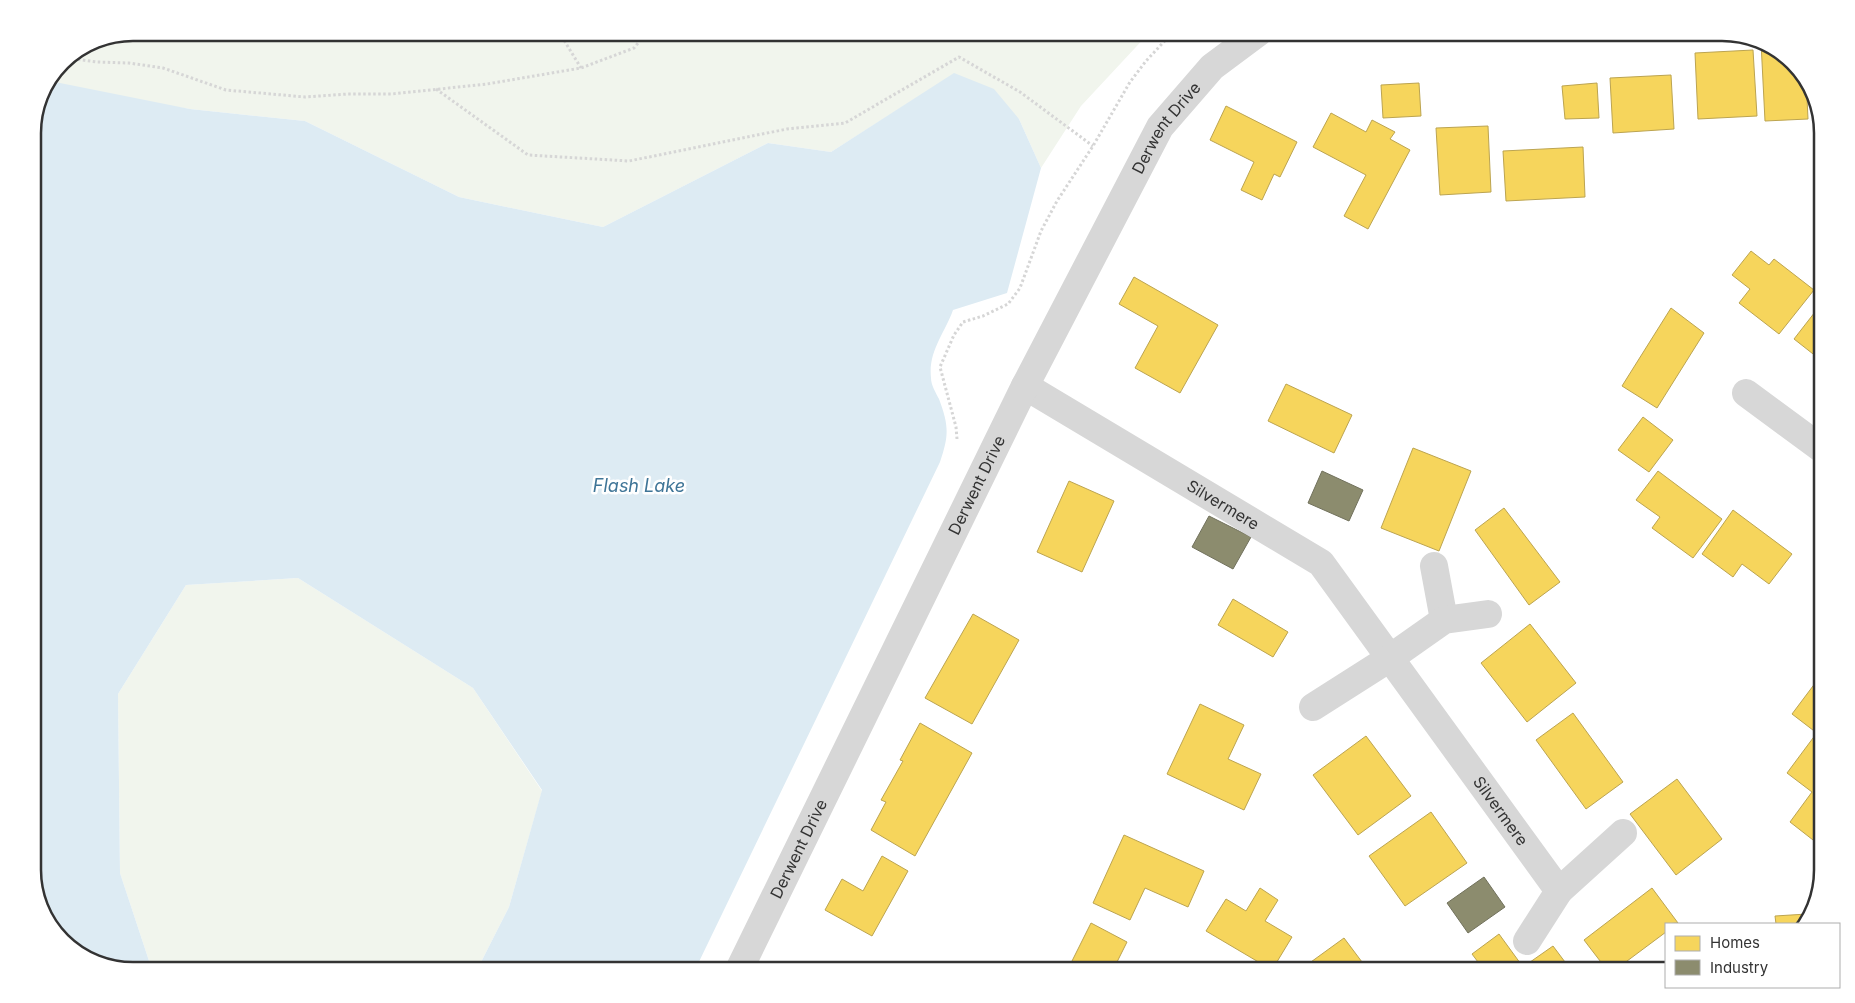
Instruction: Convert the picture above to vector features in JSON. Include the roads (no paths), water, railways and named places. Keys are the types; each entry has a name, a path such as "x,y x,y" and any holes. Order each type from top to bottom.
{"street":[{"name":"Derwent Drive","path":"743,962 1025,386 1160,127 1212,67 1247,41"},
{"name":"Silvermere","path":"1025,386 1321,563 1559,891"},
{"path":"1746,393 1814,443"},
{"path":"1434,566 1444,620"},
{"path":"1313,707 1390,658 1444,620 1488,614"},
{"path":"1527,941 1559,891 1623,833"}],"water":[{"name":"Flash Lake","path":"954,73 994,89 1019,119 1041,168 1007,293 953,310 938,342 932,359 931,378 945,416 947,431 940,462 699,962 481,962 509,907 542,790 473,688 298,578 186,585 118,694 120,873 149,962 121,961 104,957 82,946 73,939 57,921 51,910 46,899 41,876 41,127 44,109 57,82 190,109 305,121 459,197 603,227 768,143 831,152"}]}
